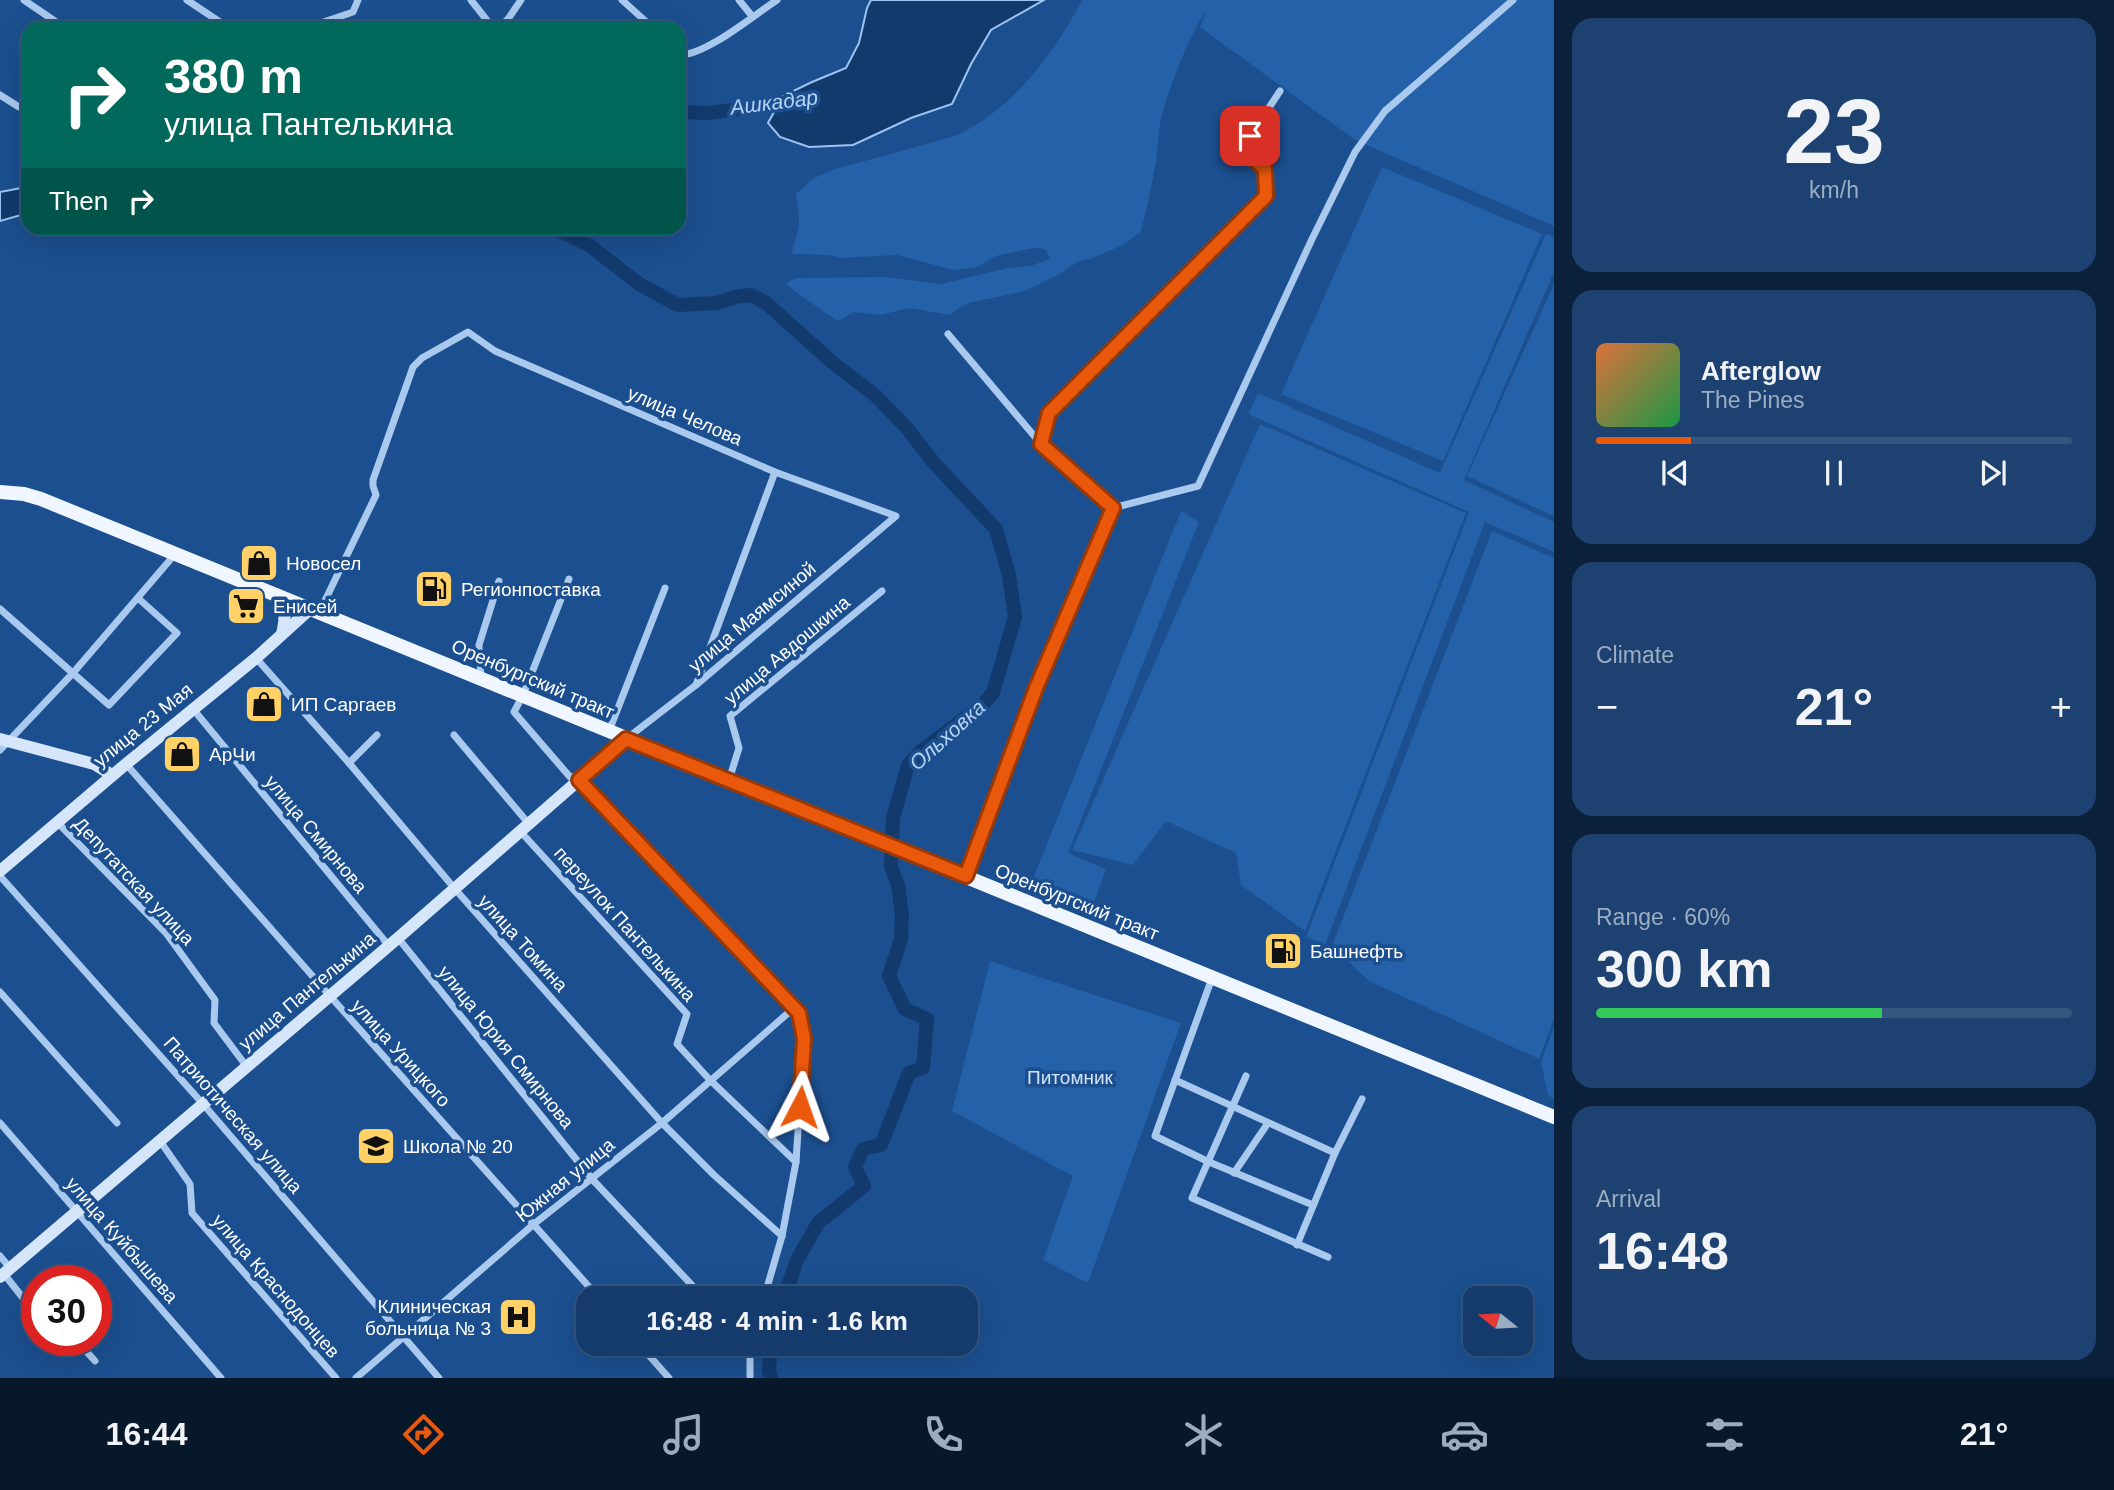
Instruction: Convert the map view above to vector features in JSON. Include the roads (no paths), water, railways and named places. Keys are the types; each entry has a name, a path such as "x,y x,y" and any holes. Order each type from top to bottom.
{"main road":[{"name":"Оренбургский тракт","path":"2,496 41,499 176,553 1554,1117"},
{"path":"275,594 286,612 282,634"},
{"name":"улица 23 Мая","path":"0,874 112,775 282,634 315,611"},
{"name":"улица Пантелькина","path":"5,1273 394,942 626,739"},
{"path":"2,744 94,764 112,775"}],"street":[{"path":"24,0 55,21"},
{"path":"187,0 218,21"},
{"path":"327,21 353,12 358,0"},
{"path":"471,0 488,21"},
{"path":"506,21 521,0"},
{"path":"622,0 645,21"},
{"path":"739,0 752,16"},
{"path":"686,55 717,41 777,0"},
{"path":"1113,508 1198,486 1355,152 1385,111 1513,0"},
{"path":"1041,444 1049,413 1266,196 1265,169 1247,152 1245,144 1280,91"},
{"path":"1,99 21,107"},
{"name":"улица Челова","path":"315,611 376,495 373,480 413,367 422,358 468,332 495,351 775,472 896,516"},
{"path":"948,334 1041,444 1113,508"},
{"path":"696,685 775,472"},
{"path":"966,876 1036,688 1113,508"},
{"name":"улица Маямсиной","path":"626,739 696,685 896,516"},
{"path":"2,744 73,673 176,553"},
{"path":"569,579 514,712 570,777 581,778 794,1007 801,1018 804,1038 796,1162 782,1236 767,1286"},
{"path":"481,678 479,645 499,581"},
{"path":"609,732 665,588"},
{"name":"улица Авдошкина","path":"729,780 739,747 730,716 882,591"},
{"path":"0,610 109,705 177,633 139,599"},
{"name":"улица Томина","path":"256,658 662,1123 714,1175 782,1236"},
{"name":"улица Смирнова","path":"193,709 394,942"},
{"path":"349,764 377,735"},
{"name":"переулок Пантелькина","path":"454,735 524,827 687,1014 677,1044 710,1080 796,1162"},
{"name":"улица Урицкого","path":"126,764 588,1286"},
{"name":"Депутатская улица","path":"57,822 166,933 215,1000 214,1023 247,1067"},
{"name":"Патриотическая улица","path":"0,874 439,1378"},
{"name":"улица Юрия Смирнова","path":"394,942 592,1179 693,1286"},
{"path":"1212,978 1155,1136 1209,1162 1313,1205"},
{"path":"0,992 117,1123"},
{"name":"Южная улица","path":"355,1378 534,1224 662,1123 794,1007"},
{"path":"1246,1076 1192,1198 1328,1257"},
{"path":"1175,1080 1335,1153"},
{"path":"1297,1245 1335,1153 1362,1099"},
{"name":"улица Куйбышева","path":"0,1123 221,1378"},
{"path":"1234,1172 1268,1123"},
{"name":"улица Краснодонцев","path":"160,1141 190,1184 192,1213 336,1378"},
{"path":"0,1256 5,1273 21,1295"},
{"path":"90,1356 94,1361"},
{"path":"650,1356 669,1378"},
{"path":"749,1356 750,1378"}],"waterway":[{"name":"Ашкадар","path":"686,112 708,113 796,102"},
{"name":"Ольховка","path":"568,235 589,245 639,284 678,305 717,303 751,295 766,303 833,363 876,396 906,427 934,463 996,529 1009,575 1015,617 993,693 982,705 921,751 908,765 893,818 891,867 898,885 902,915 901,939 889,976 905,1009 927,1019 923,1068 909,1073 881,1145 863,1149 855,1167 864,1186 818,1223 797,1260 788,1286"},
{"name":"Ольховка","path":"770,1356 771,1378"}],"place":[{"name":"Новосел","path":"259,563"},
{"name":"Регионпоставка","path":"434,589"},
{"name":"Енисей","path":"246,606"},
{"name":"ИП Саргаев","path":"264,704"},
{"name":"АрЧи","path":"182,754"},
{"name":"Башнефть","path":"1283,951"},
{"name":"Школа № 20","path":"376,1146"},
{"name":"Клиническая больница № 3","path":"518,1317"}],"park label":[{"name":"Питомник","path":"1070,1077"}]}
